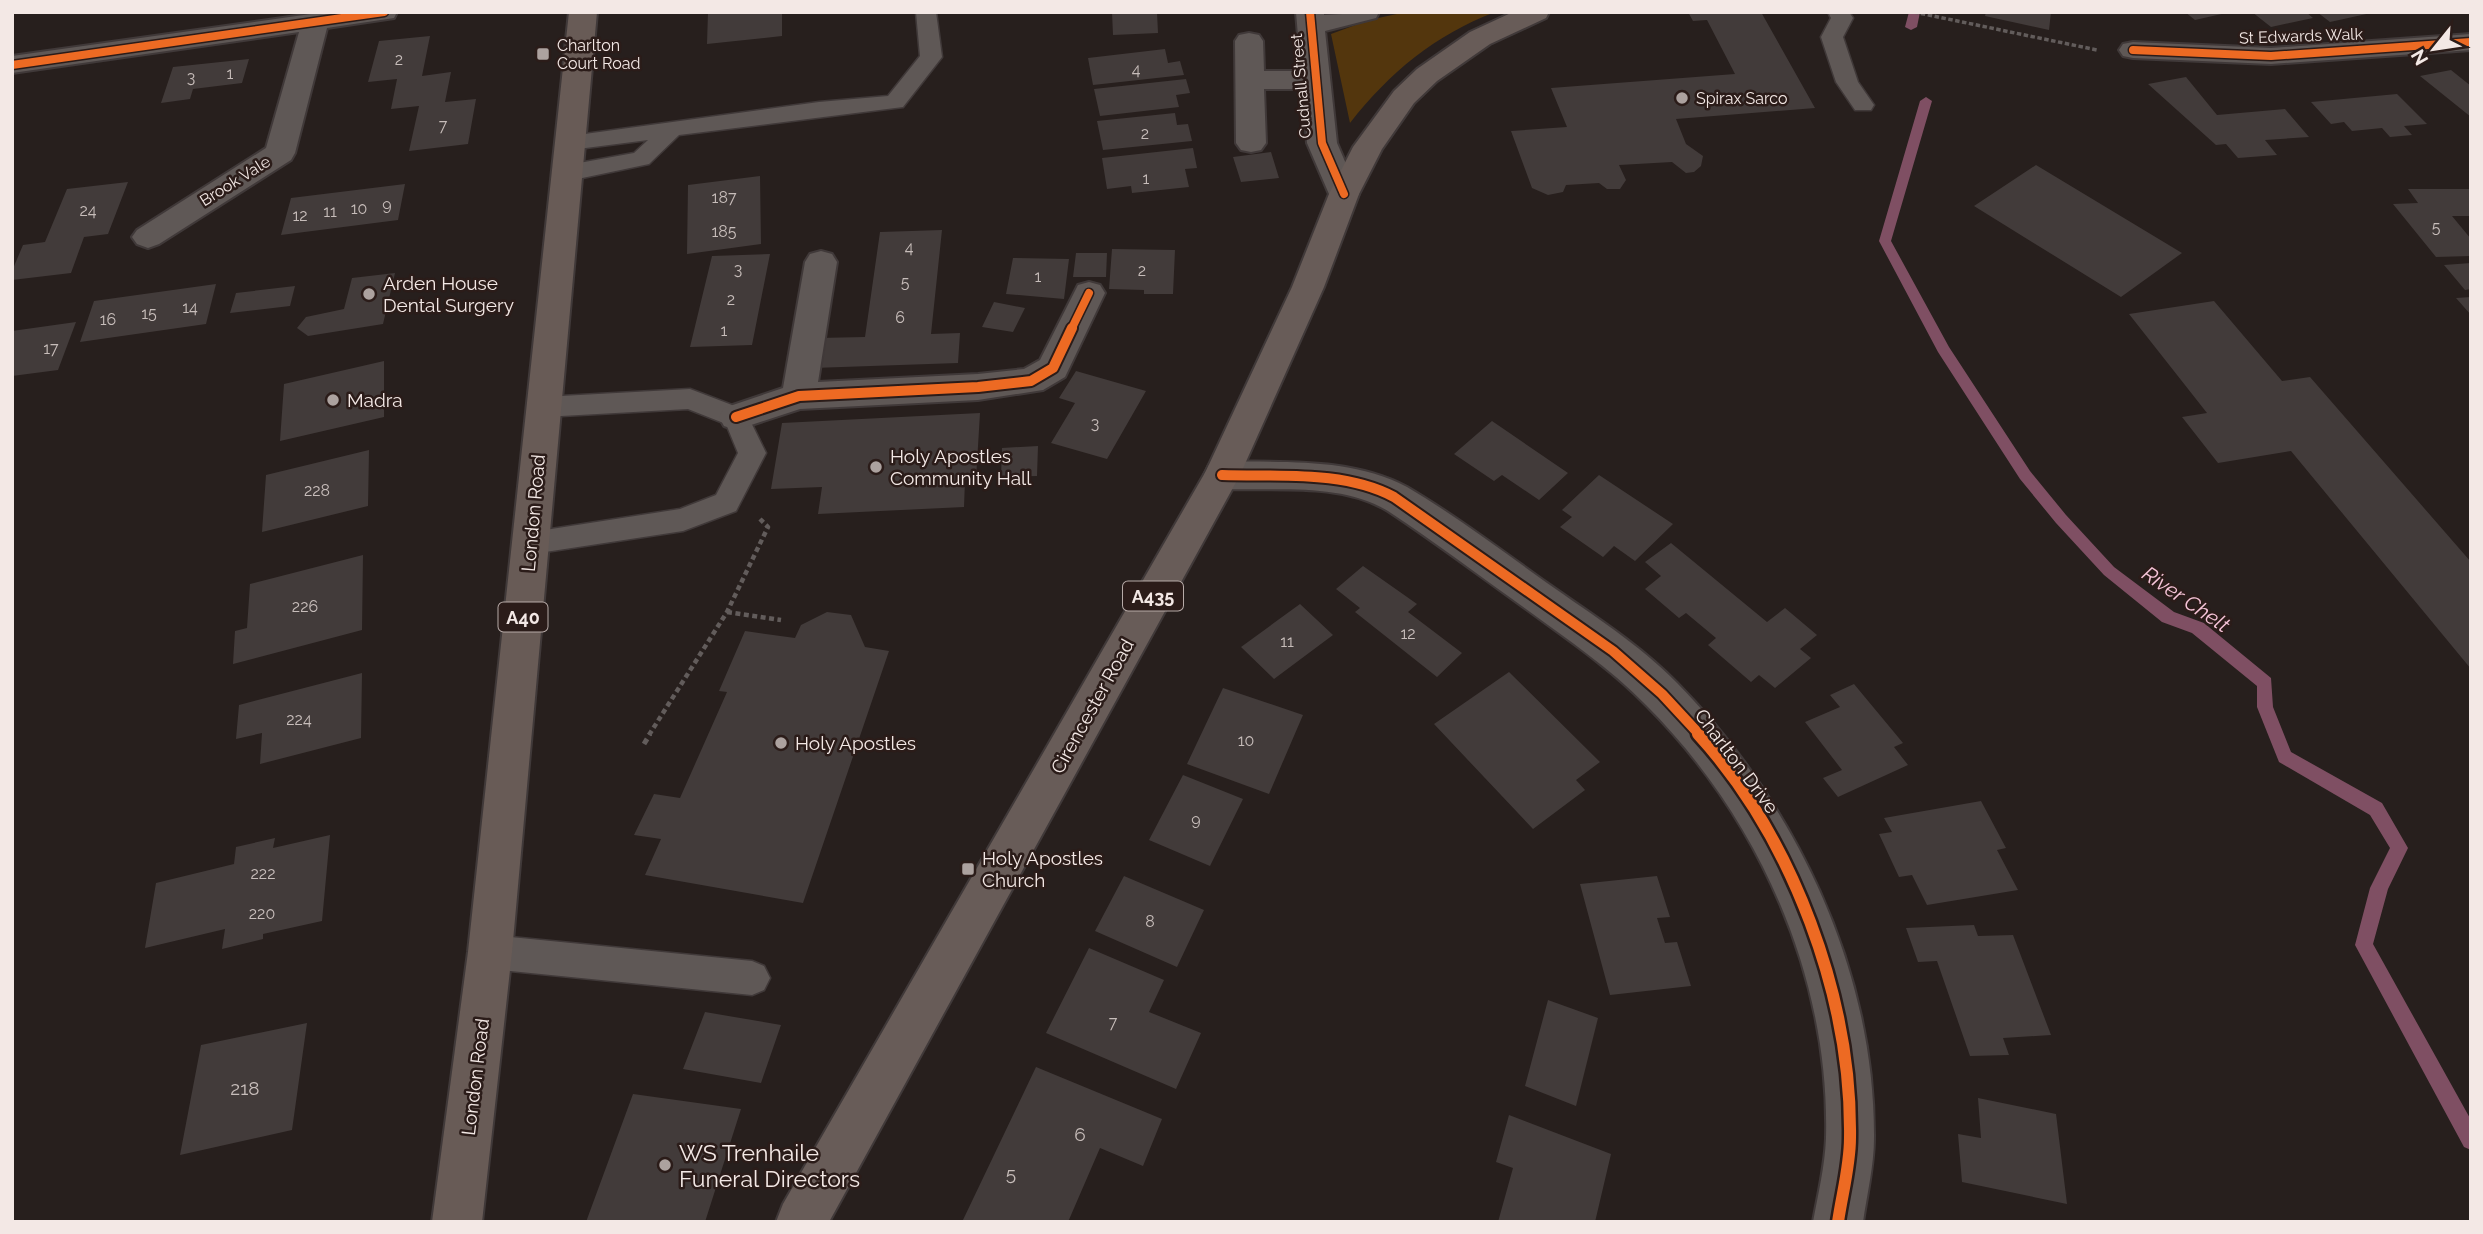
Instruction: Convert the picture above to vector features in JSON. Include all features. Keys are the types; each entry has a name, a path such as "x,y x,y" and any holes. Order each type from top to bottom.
{"highway":[{"name":"London Road","path":"457,1222 491,952 532,543 550,324 583,12"}],"main road":[{"name":"Cirencester Road","path":"801,1222 1222,475 1308,287 1344,194 1368,146 1384,121 1427,75 1480,38 1536,12"}],"street":[{"path":"12,65 384,12"},
{"path":"1310,19 1366,12"},
{"name":"Cudnall Street","path":"1310,19 1322,143 1344,194"},
{"name":"Brook Vale","path":"148,237 280,153 315,23"},
{"path":"1249,41 1251,142"},
{"name":"St Edwards Walk","path":"2133,50 2271,56 2471,42"},
{"path":"1250,80 1316,80"},
{"path":"800,396 821,262"},
{"path":"736,417 800,396 978,387 1031,381 1053,368 1090,293"},
{"name":"Charlton Drive","path":"1222,475 1362,484 1392,495 1465,544 1619,657 1661,693 1699,734 1734,779 1766,828 1794,882 1821,954 1837,1017 1846,1070 1850,1138 1838,1222"}],"lane":[{"path":"569,158 641,159 672,129 819,109 895,102 931,57 926,12"},
{"path":"1839,12 1842,18 1832,37 1847,82 1863,105"},
{"path":"532,543 683,520 726,503 752,453 736,417 690,399 543,407"},
{"path":"491,952 752,978"}],"path":[{"path":"1913,12 2107,52 2133,50"},
{"path":"644,744 727,612 768,527"},
{"path":"727,612 781,620"}],"shaded area":[{"path":"1406,12 1495,12 1453,32 1415,57 1381,87 1350,123 1331,34 1369,20"}],"building":[{"path":"708,12 782,12 782,36 707,44"},
{"path":"1112,12 1157,12 1158,33 1113,35"},
{"name":"Spirax Sarco","path":"1688,12 1761,12 1815,108 1676,119 1686,144 1703,156 1701,166 1694,172 1686,173 1672,162 1619,165 1626,180 1620,189 1607,189 1599,183 1566,185 1563,192 1548,195 1532,188 1511,131 1567,127 1551,88 1735,74 1707,20 1693,21"},
{"path":"1986,12 2051,12 2049,30 1985,16"},
{"path":"2185,12 2226,12 2226,13 2195,20"},
{"path":"2252,12 2306,12 2313,18 2271,27"},
{"path":"2317,12 2371,12 2371,13 2330,22"},
{"path":"430,36 422,76 451,72 445,102 476,99 468,144 409,151 419,106 391,109 397,79 368,82 379,41"},
{"path":"1165,49 1168,63 1180,61 1184,75 1093,85 1088,58"},
{"path":"249,59 242,83 193,89 190,99 161,103 173,67"},
{"path":"2451,70 2471,86 2471,117 2420,76"},
{"path":"2186,77 2217,115 2285,109 2309,137 2265,140 2277,155 2238,158 2226,144 2216,145 2148,84"},
{"path":"1186,79 1190,93 1176,95 1179,107 1100,116 1094,89"},
{"path":"2397,94 2427,124 2404,126 2412,135 2390,137 2382,128 2352,131 2344,122 2331,124 2311,102"},
{"path":"1175,113 1177,125 1188,124 1192,141 1103,150 1097,121"},
{"path":"1193,148 1197,168 1185,169 1189,187 1132,193 1131,186 1107,189 1102,158"},
{"path":"1271,152 1279,178 1241,182 1233,157"},
{"path":"2036,165 2182,253 2121,297 1974,206"},
{"path":"760,176 761,244 687,254 688,185"},
{"path":"128,182 108,234 84,237 71,273 12,280 12,271 23,245 45,242 67,189"},
{"path":"405,184 398,220 281,235 291,198"},
{"path":"2408,189 2471,189 2471,216 2452,216 2471,239 2471,256 2436,257 2393,204 2418,203"},
{"path":"942,230 931,334 960,333 958,363 813,368 818,338 865,337 880,232"},
{"path":"1112,249 1175,250 1173,294 1144,294 1144,290 1109,289"},
{"path":"1076,253 1107,253 1106,277 1073,277"},
{"path":"770,254 752,345 690,347 712,256"},
{"path":"1013,258 1069,259 1064,299 1006,294"},
{"path":"2471,263 2471,289 2465,290 2444,265"},
{"name":"Arden House Dental Surgery","path":"395,273 383,324 308,336 297,328 306,317 344,309 352,278"},
{"path":"216,284 206,324 80,342 94,301"},
{"path":"295,286 290,306 230,313 236,293"},
{"path":"2471,297 2471,315 2456,298"},
{"path":"2214,301 2282,381 2310,377 2471,562 2471,669 2291,451 2218,463 2182,417 2207,413 2129,314"},
{"path":"994,302 1025,308 1013,332 982,327"},
{"path":"76,322 58,370 12,376 12,331"},
{"name":"Madra","path":"384,361 384,417 280,441 284,384"},
{"path":"1076,371 1146,391 1107,459 1051,443 1075,403 1059,398"},
{"name":"Holy Apostles Community Hall","path":"980,413 976,479 965,480 964,507 818,514 822,487 771,489 782,423"},
{"path":"1492,421 1568,473 1539,500 1502,475 1494,481 1454,454"},
{"path":"1038,446 1037,476 1001,477 1002,448"},
{"path":"369,450 368,506 262,532 266,475"},
{"path":"1599,475 1673,524 1635,561 1614,546 1603,557 1560,527 1572,517 1562,510"},
{"path":"1671,543 1767,622 1785,608 1817,635 1800,649 1811,658 1775,688 1759,675 1751,682 1708,645 1716,638 1686,613 1679,618 1645,589 1661,576 1645,562"},
{"path":"363,555 362,630 233,664 235,631 247,628 250,584"},
{"path":"1363,566 1417,604 1408,612 1462,653 1437,677 1355,612 1360,608 1336,589"},
{"path":"1300,604 1333,635 1274,679 1241,647"},
{"name":"Holy Apostles","path":"827,612 851,615 865,647 889,651 803,903 645,875 661,839 634,835 654,794 680,798 727,692 719,691 745,631 795,638 801,625"},
{"path":"1509,672 1600,762 1576,780 1585,790 1533,829 1434,724"},
{"path":"362,673 361,738 260,764 262,733 236,739 239,705"},
{"path":"1854,684 1903,743 1894,747 1908,765 1838,797 1823,778 1842,770 1805,722 1840,707 1830,695"},
{"path":"1223,688 1303,715 1269,794 1187,764"},
{"path":"1183,775 1243,799 1210,866 1149,840"},
{"path":"1981,801 2006,848 1997,850 2018,890 1927,905 1912,875 1899,877 1879,834 1892,832 1884,818"},
{"path":"330,835 322,921 263,934 263,939 222,949 225,929 145,948 156,883 234,864 236,847 275,838 273,848"},
{"path":"1124,876 1204,910 1177,967 1095,931"},
{"path":"1657,876 1670,917 1657,918 1665,943 1677,942 1691,986 1610,995 1580,884"},
{"path":"1974,925 1978,936 2013,935 2051,1035 2003,1038 2009,1055 1970,1056 1937,961 1918,962 1906,928"},
{"path":"1089,948 1164,980 1149,1012 1201,1033 1176,1089 1046,1033"},
{"path":"1548,1000 1598,1018 1576,1106 1525,1086"},
{"path":"705,1012 781,1025 761,1083 683,1069"},
{"path":"307,1023 292,1130 180,1155 201,1045"},
{"path":"1036,1067 1162,1119 1143,1166 1100,1148 1068,1222 962,1222"},
{"name":"WS Trenhaile Funeral Directors","path":"633,1094 741,1109 705,1222 586,1222"},
{"path":"1978,1098 2056,1114 2067,1204 1962,1182 1958,1134 1981,1138"},
{"path":"1509,1115 1611,1154 1595,1222 1498,1222 1513,1168 1496,1162"}],"waterway":[{"name":"River Chelt","path":"1911,27 1915,12"},
{"name":"River Chelt","path":"1926,101 1885,241 1943,349 2025,475 2061,519 2109,571 2168,617 2198,628 2265,683 2265,707 2285,757 2376,809 2399,848 2379,888 2364,945 2471,1140"}],"cycle path":[{"path":"12,65 384,12"},
{"path":"1310,12 1322,143 1344,194"},
{"path":"2133,50 2271,56 2471,42"},
{"path":"736,417 799,396 978,387 1031,381 1053,368 1089,293"},
{"path":"1222,475 1339,480 1374,488 1394,497 1613,651 1662,694 1703,739 1740,789 1772,841 1800,896 1821,954 1837,1013 1847,1073 1850,1146 1838,1222"}],"place":[{"name":"Charlton Court Road","path":"543,54"},
{"name":"Spirax Sarco","path":"1682,98"},
{"name":"Arden House Dental Surgery","path":"369,294"},
{"name":"Madra","path":"333,400"},
{"name":"Holy Apostles Community Hall","path":"876,467"},
{"name":"Holy Apostles","path":"781,743"},
{"name":"Holy Apostles Church","path":"968,869"},
{"name":"WS Trenhaile Funeral Directors","path":"665,1165"}]}
